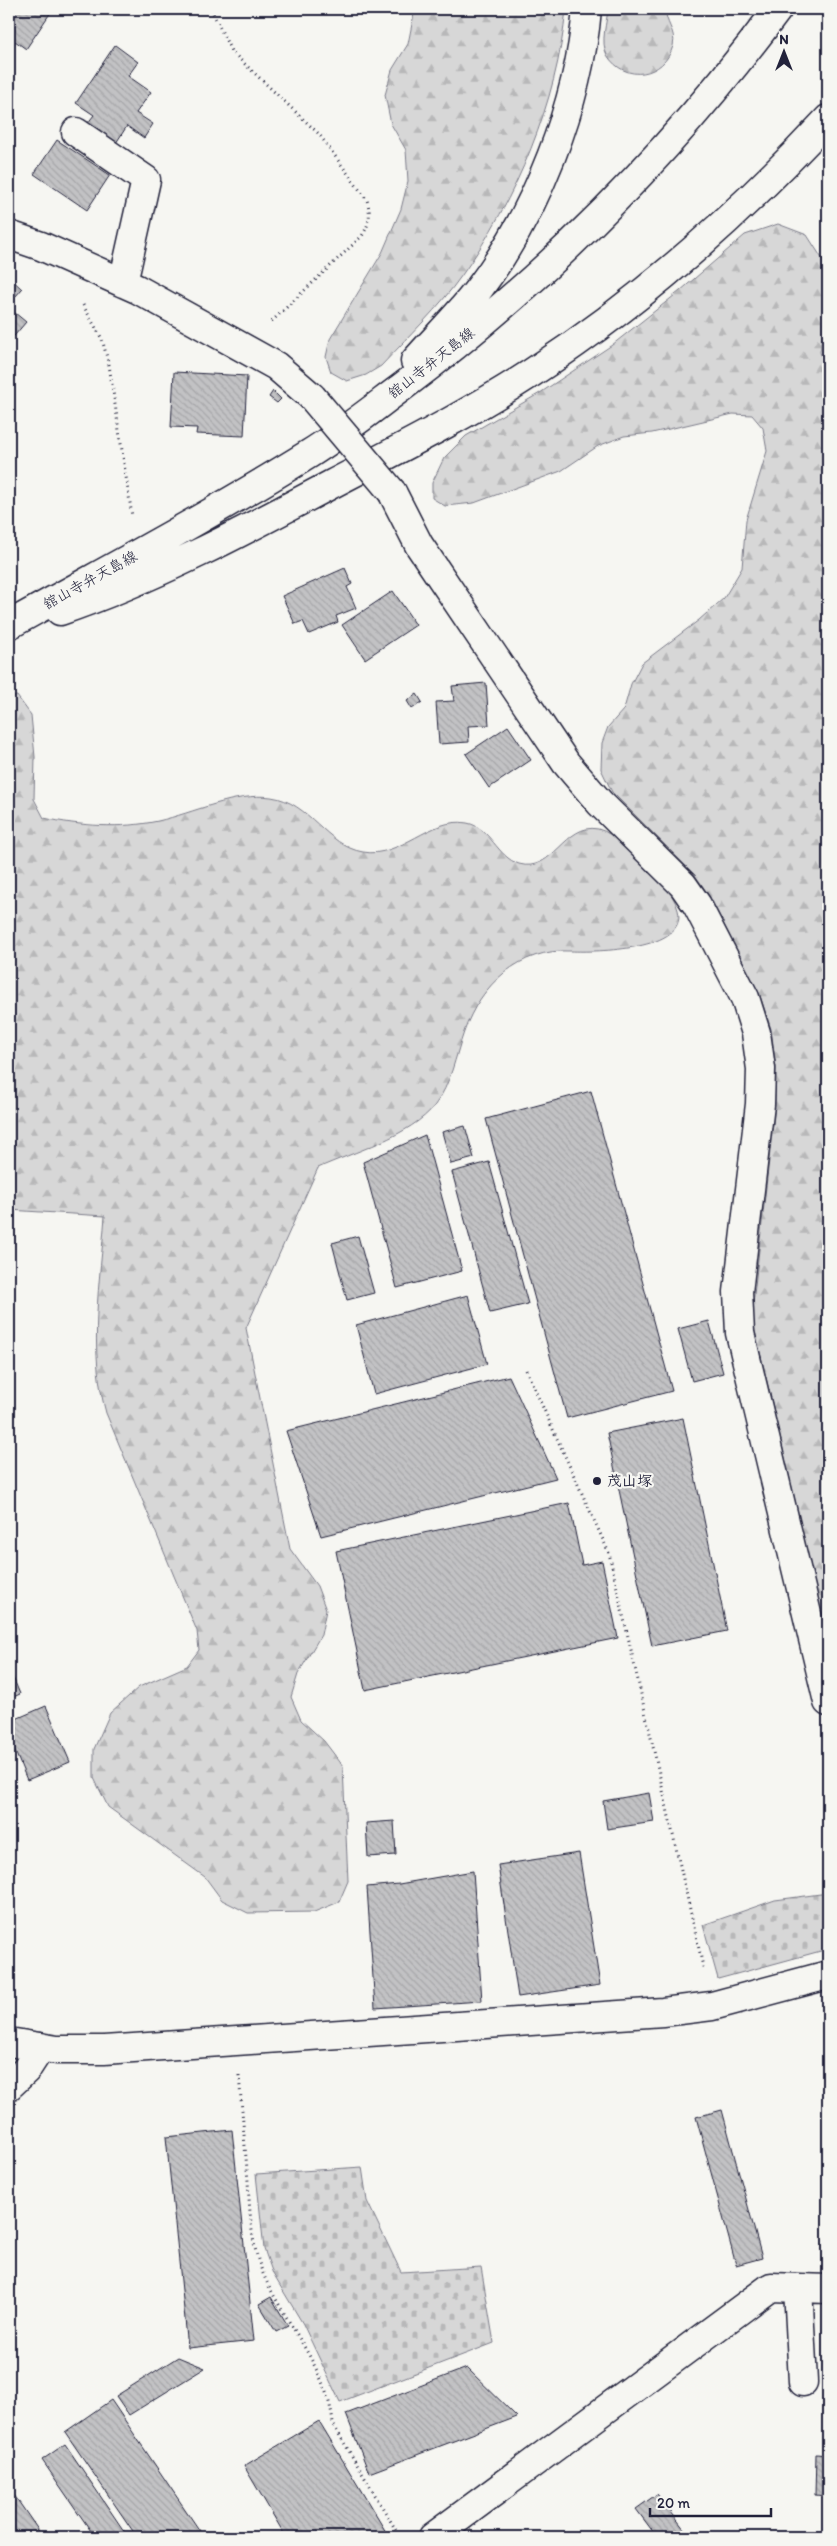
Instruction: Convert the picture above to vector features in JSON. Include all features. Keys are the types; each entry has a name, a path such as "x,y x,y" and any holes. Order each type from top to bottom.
{"street":[{"path":"368,412 478,290 529,206 549,161 565,115 578,67 587,9"},
{"name":"舘山寺弁天島線","path":"9,625 138,554 310,453 368,412 481,324 588,227 686,123 778,9"},
{"path":"9,629 118,591 276,514 456,418 529,375 599,327 667,275 731,219 828,119"},
{"path":"76,132 146,180 123,283"},
{"path":"9,235 41,246 123,283 276,366 312,397 392,492 419,545 566,762 600,803 683,884 697,905 745,998 756,1033 761,1069 760,1104 738,1292 740,1334 828,1702"},
{"path":"9,2042 57,2050 104,2050 653,2013 712,2006 828,1976"},
{"path":"9,2086 26,2070 41,2047"},
{"path":"433,2537 771,2287 828,2289"},
{"path":"798,2288 803,2382"}],"path":[{"path":"211,9 231,51 319,134 367,200 371,212 369,225 362,236 243,348"},
{"path":"79,300 102,338 109,365 138,554"},
{"path":"526,1370 609,1553 712,2006"},
{"path":"237,2041 251,2223 256,2251 265,2278 295,2328 331,2404 333,2424 400,2537"}],"green space":[{"path":"415,9 566,9 554,80 531,149 500,215 482,246 443,299 381,366 366,375 347,381 331,372 326,357 330,339 382,253 401,209 408,181 406,150 391,124 385,95 392,70 408,44"},
{"path":"608,9 666,9 674,41 668,56 661,65 643,73 633,73 615,64 607,55 604,44"},
{"path":"778,224 807,235 823,260 825,319 820,352 828,379 828,1624 822,1615 752,1313 775,1106 776,1067 771,1029 759,993 710,897 695,875 612,792 601,769 602,743 608,727 624,709 631,684 642,663 699,620 724,598 742,568 746,520 767,451 763,428 752,415 733,414 652,433 624,436 598,446 561,471 474,503 445,506 432,498 432,483 444,458 466,436 540,393 612,345 680,291 745,235"},
{"path":"17,696 31,715 35,757 34,799 44,818 86,825 130,825 158,821 229,800 258,796 271,797 297,807 338,842 363,852 377,852 390,849 441,826 467,823 482,830 511,860 519,864 531,865 541,862 577,833 587,829 598,829 616,838 658,878 672,896 678,910 678,924 669,934 655,941 618,949 552,952 535,956 519,963 491,985 471,1015 445,1088 435,1105 425,1116 412,1126 381,1142 318,1168 246,1328 290,1549 317,1586 326,1610 321,1635 298,1674 291,1697 301,1720 324,1741 343,1766 348,1881 339,1902 314,1912 248,1913 222,1900 205,1877 108,1807 94,1778 94,1749 110,1713 139,1687 187,1666 199,1650 197,1631 106,1413 101,1389 96,1340 98,1290 105,1216 9,1210 9,697"},
{"path":"828,1893 828,1949 718,1979 703,1925 775,1900"},
{"path":"362,2167 367,2201 401,2272 481,2267 494,2343 340,2402 303,2324 273,2274 264,2249 256,2174"}],"building":[{"path":"9,9 53,9 26,49 15,41 14,45 9,41"},
{"path":"115,45 138,62 128,76 151,92 136,113 153,124 144,138 127,126 116,143 87,124 94,115 76,103"},
{"path":"57,140 110,175 87,210 34,174"},
{"path":"9,277 22,289 9,304"},
{"path":"9,308 26,322 9,342"},
{"path":"174,372 247,376 244,436 196,434 197,428 171,427"},
{"path":"273,391 281,399 277,403 269,397"},
{"path":"345,568 352,584 347,587 356,608 336,616 338,622 309,634 303,621 295,624 282,596"},
{"path":"393,591 416,625 365,659 342,625"},
{"path":"486,683 489,725 468,726 469,742 439,744 436,702 454,701 452,686"},
{"path":"417,694 422,702 412,709 407,701"},
{"path":"508,726 531,760 489,788 466,754"},
{"path":"591,1091 672,1391 567,1418 486,1119"},
{"path":"465,1126 474,1158 451,1164 442,1132"},
{"path":"425,1135 462,1271 397,1288 363,1162"},
{"path":"489,1162 528,1304 490,1313 452,1172"},
{"path":"358,1236 374,1293 347,1300 332,1243"},
{"path":"468,1295 487,1364 374,1394 356,1325"},
{"path":"709,1321 723,1373 692,1381 678,1329"},
{"path":"509,1376 556,1478 321,1536 286,1431"},
{"path":"683,1418 727,1631 652,1646 607,1433"},
{"path":"569,1503 582,1565 602,1561 618,1638 365,1690 336,1551"},
{"path":"9,1668 20,1694 9,1699"},
{"path":"46,1706 70,1762 27,1780 9,1737 9,1722"},
{"path":"649,1793 654,1822 607,1829 603,1801"},
{"path":"394,1821 396,1855 368,1857 366,1823"},
{"path":"579,1853 600,1985 518,1997 498,1865"},
{"path":"473,1871 482,2001 375,2008 367,1887 399,1884"},
{"path":"722,2110 762,2258 736,2265 696,2117"},
{"path":"232,2130 254,2341 188,2348 166,2137"},
{"path":"271,2297 288,2326 276,2332 259,2304"},
{"path":"178,2357 205,2368 129,2415 116,2396"},
{"path":"467,2368 517,2417 369,2473 346,2414"},
{"path":"111,2400 204,2537 137,2537 65,2432"},
{"path":"319,2421 389,2537 286,2537 244,2466"},
{"path":"65,2444 128,2537 95,2537 42,2460"},
{"path":"816,2454 828,2455 828,2496 815,2495"},
{"path":"657,2494 688,2534 684,2537 657,2537 636,2509"},
{"path":"14,2495 43,2537 9,2537 9,2499"}],"place":[{"name":"茂山塚","path":"597,1481"}]}
